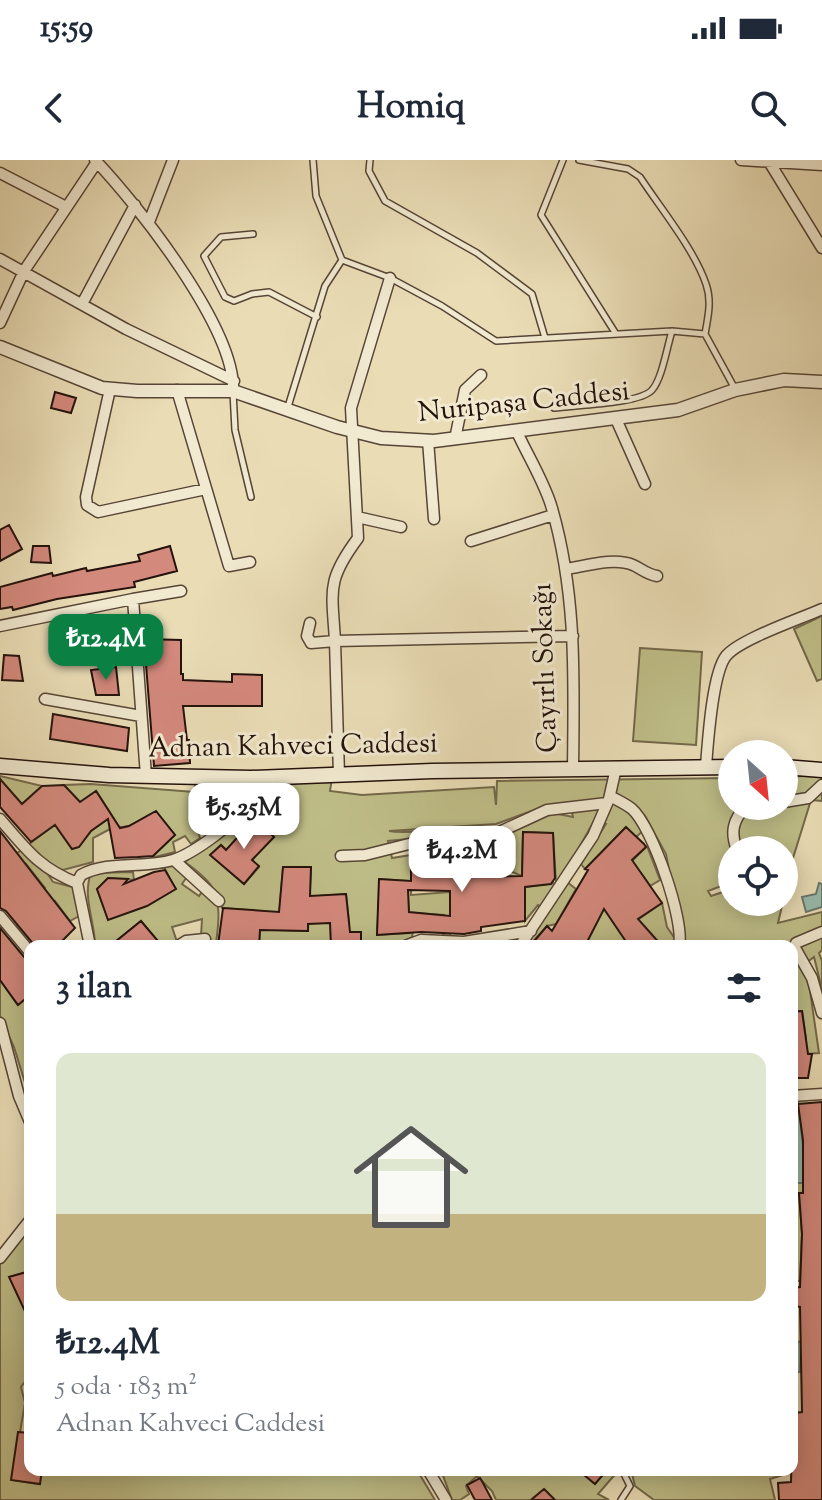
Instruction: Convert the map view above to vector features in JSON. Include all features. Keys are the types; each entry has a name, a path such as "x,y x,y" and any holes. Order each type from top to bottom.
{"main road":[{"path":"805,767 822,761"},
{"name":"Adnan Kahveci Caddesi","path":"0,766 146,776 245,778 718,766"},
{"path":"798,767 822,770"}],"street":[{"path":"149,222 173,160"},
{"path":"741,160 822,165"},
{"path":"0,323 24,271 96,161 149,222 199,297 220,339 233,386"},
{"path":"768,161 822,248"},
{"path":"0,173 66,207"},
{"path":"82,304 135,205"},
{"path":"0,259 233,386"},
{"path":"339,775 334,578 340,561 358,538 351,408 390,278"},
{"name":"Nuripaşa Caddesi","path":"0,347 102,388 177,390 233,386 286,411 381,438 455,439 517,432 678,410 735,390 784,380 822,382"},
{"path":"455,439 465,390 481,375"},
{"path":"110,389 86,497 87,505 98,512 206,489"},
{"path":"177,390 229,566 250,562"},
{"path":"616,419 645,484"},
{"name":"Çayırlı Sokağı","path":"517,432 550,502 567,569 573,636 573,769"},
{"path":"428,440 434,519"},
{"path":"471,541 553,515"},
{"path":"357,517 401,527"},
{"path":"567,569 618,562 657,576"},
{"path":"0,626 181,591"},
{"path":"133,599 146,776"},
{"path":"706,766 711,707 725,657 740,645 822,609"},
{"path":"310,623 307,636 311,643 573,636"},
{"path":"45,699 141,716"},
{"path":"524,940 593,836 609,800 616,768"},
{"path":"89,940 77,883 81,875 100,868 174,860 231,822 245,804 245,778"},
{"path":"798,800 808,798 822,785"},
{"path":"341,856 365,855 425,840 493,835 547,810 609,800 633,809 647,828 671,896 680,940"},
{"path":"0,819 30,854 52,873 77,883"},
{"path":"174,860 219,901"},
{"path":"0,916 24,945"},
{"path":"476,940 531,931"},
{"path":"798,942 822,932"},
{"path":"196,940 205,939"},
{"path":"798,962 812,978 822,1013"},
{"path":"0,1023 4,1053 24,1108"},
{"path":"798,1096 822,1094"},
{"path":"0,1258 24,1228"},
{"path":"433,1476 446,1500"}],"lane":[{"path":"313,160 316,196 342,260 390,278 442,306 496,341 672,331 705,334"},
{"path":"370,160 369,171 385,201 477,253 532,294 545,338"},
{"path":"563,160 541,215 616,334"},
{"path":"579,160 628,169 640,177 691,255 706,285 710,307 705,334 735,390"},
{"path":"253,234 221,237 204,256 225,297 234,301 269,292 317,317"},
{"path":"286,411 325,286 342,260"},
{"path":"554,408 634,399 648,394 656,384 672,331"},
{"path":"233,386 235,430 251,497"},
{"path":"621,1500 630,1486 625,1476"}],"shaded area":[{"path":"822,616 822,679 817,681 794,629"},
{"path":"640,648 702,652 696,745 633,741"},
{"path":"821,775 822,801 811,800 798,842 798,836 718,836 718,887 708,891 711,896 718,894 718,916 780,916 778,923 822,912 822,950 819,953 822,989 814,957 806,963 819,1053 798,1055 798,1048 806,1039 802,1011 798,1011 798,940 678,940 675,901 666,854 645,816 636,814 644,830 636,837 625,828 585,869 581,864 606,824 594,821 562,878 576,889 556,924 547,926 534,940 526,940 547,912 538,905 525,921 525,887 556,883 553,833 523,832 522,876 510,871 496,839 553,813 573,817 570,805 545,806 496,824 389,831 447,831 468,840 478,851 496,854 506,877 474,878 473,871 450,870 442,856 416,855 408,839 388,841 392,858 411,855 411,895 450,892 450,936 443,935 444,915 416,913 412,937 407,940 361,940 360,932 331,933 331,940 259,940 261,911 222,908 208,881 185,862 232,825 227,815 214,826 208,819 197,828 200,838 191,844 185,836 173,842 175,852 151,858 175,835 155,812 129,826 110,829 93,838 93,862 63,870 41,864 53,882 76,888 79,916 70,921 55,901 24,927 35,940 27,940 16,926 31,915 25,906 45,888 26,864 0,883 0,866 49,829 75,804 58,829 72,849 79,847 91,831 112,816 97,792 80,802 64,785 91,784 194,792 196,780 219,779 249,791 332,778 330,791 362,795 494,787 496,805 497,781 718,778 718,820 798,820 798,776","holes":["244,804 252,804 255,818 274,837 252,860 259,867 244,884 211,855 221,845 227,850 247,827 239,818","283,868 311,868 308,931 278,930","380,879 407,881 410,933 377,935","346,894 349,922 317,896"]},
{"path":"0,776 42,786 22,804 0,787"},
{"path":"647,846 660,880 650,886 641,873 608,885"},
{"path":"169,864 189,874 182,884 199,896 206,886 212,892 218,905 216,940 201,936 202,919 172,927 176,940 156,940 141,921 117,940 94,940 88,900 91,873 133,872 134,880 108,878 97,889 108,919 175,889 164,867"},
{"path":"819,883 822,884 822,907 806,912 802,897 816,894"},
{"path":"662,903 667,927 676,940 657,940 645,927 631,940 578,940 603,907 620,932"},
{"path":"0,980 17,1004 24,999 24,1080 14,1047 0,1016"},
{"path":"798,1100 803,1146 803,1183 798,1183"},
{"path":"798,1183 803,1183 822,1192 799,1193 802,1234 800,1281"},
{"path":"24,1224 24,1273 10,1277 24,1297 24,1383 21,1387 24,1409 12,1480 39,1484 41,1476 421,1476 435,1500 0,1500 0,1259"},
{"path":"798,1342 801,1342 798,1372"},
{"path":"443,1476 477,1476 466,1486 469,1494 460,1500 452,1500"},
{"path":"477,1476 586,1476 595,1483 601,1476 614,1476 598,1494 609,1500 555,1500 544,1489 534,1500 496,1500 492,1491"},
{"path":"632,1476 780,1476 770,1479 775,1500 654,1500 635,1486"}],"building":[{"path":"55,392 76,398 71,413 51,408"},
{"path":"9,525 22,549 0,561 0,530"},
{"path":"33,546 49,546 51,563 31,562"},
{"path":"170,546 177,571 134,582 135,587 57,599 13,610 12,607 0,609 0,587 52,573 53,576 140,561 138,555"},
{"path":"120,622 125,645 90,651 85,627"},
{"path":"144,639 181,640 183,680 232,682 232,674 262,675 262,706 183,706 190,763 154,766"},
{"path":"4,655 19,656 23,681 2,680"},
{"path":"116,667 119,695 96,695 91,670"},
{"path":"53,714 129,728 127,751 50,739"},
{"path":"0,779 22,804 42,786 64,785 80,802 96,791 120,828 156,811 175,835 153,856 138,857 115,858 108,819 91,831 79,847 72,849 55,825 31,842 0,807"},
{"path":"255,818 274,837 252,860 259,866 244,884 210,855 221,845 226,850"},
{"path":"626,827 644,844 646,847 632,860 662,903 638,919 657,940 625,940 604,909 588,940 535,940 547,926 552,931 588,870 585,869"},
{"path":"0,831 75,928 63,940 30,940 0,908"},
{"path":"523,832 553,833 555,878 551,884 525,887 525,921 481,927 481,931 464,934 421,932 377,935 379,879 411,881 411,855 443,856 442,870 474,871 474,877 522,876","holes":["408,890 450,891 450,916 409,912"]},
{"path":"283,867 311,867 310,896 346,894 350,932 361,932 361,940 331,940 330,923 308,924 308,931 260,930 259,940 219,940 223,908 279,912"},
{"path":"165,870 176,889 147,906 108,920 97,889 108,878 128,879 124,884"},
{"path":"141,921 157,940 117,940"},
{"path":"0,928 24,957 24,1000 18,1005 0,980"},
{"path":"798,1011 802,1011 808,1054 812,1054 808,1078 798,1078"},
{"path":"822,1102 822,1500 779,1500 778,1483 791,1482 791,1476 798,1476 798,1412 802,1412 798,1287 803,1140 798,1104"},
{"path":"24,1273 24,1309 9,1277"},
{"path":"18,1432 24,1432 24,1476 41,1476 40,1484 11,1480"},
{"path":"585,1476 602,1476 595,1484"},
{"path":"480,1478 492,1500 475,1500 467,1485"},
{"path":"544,1489 555,1500 531,1500"}]}
